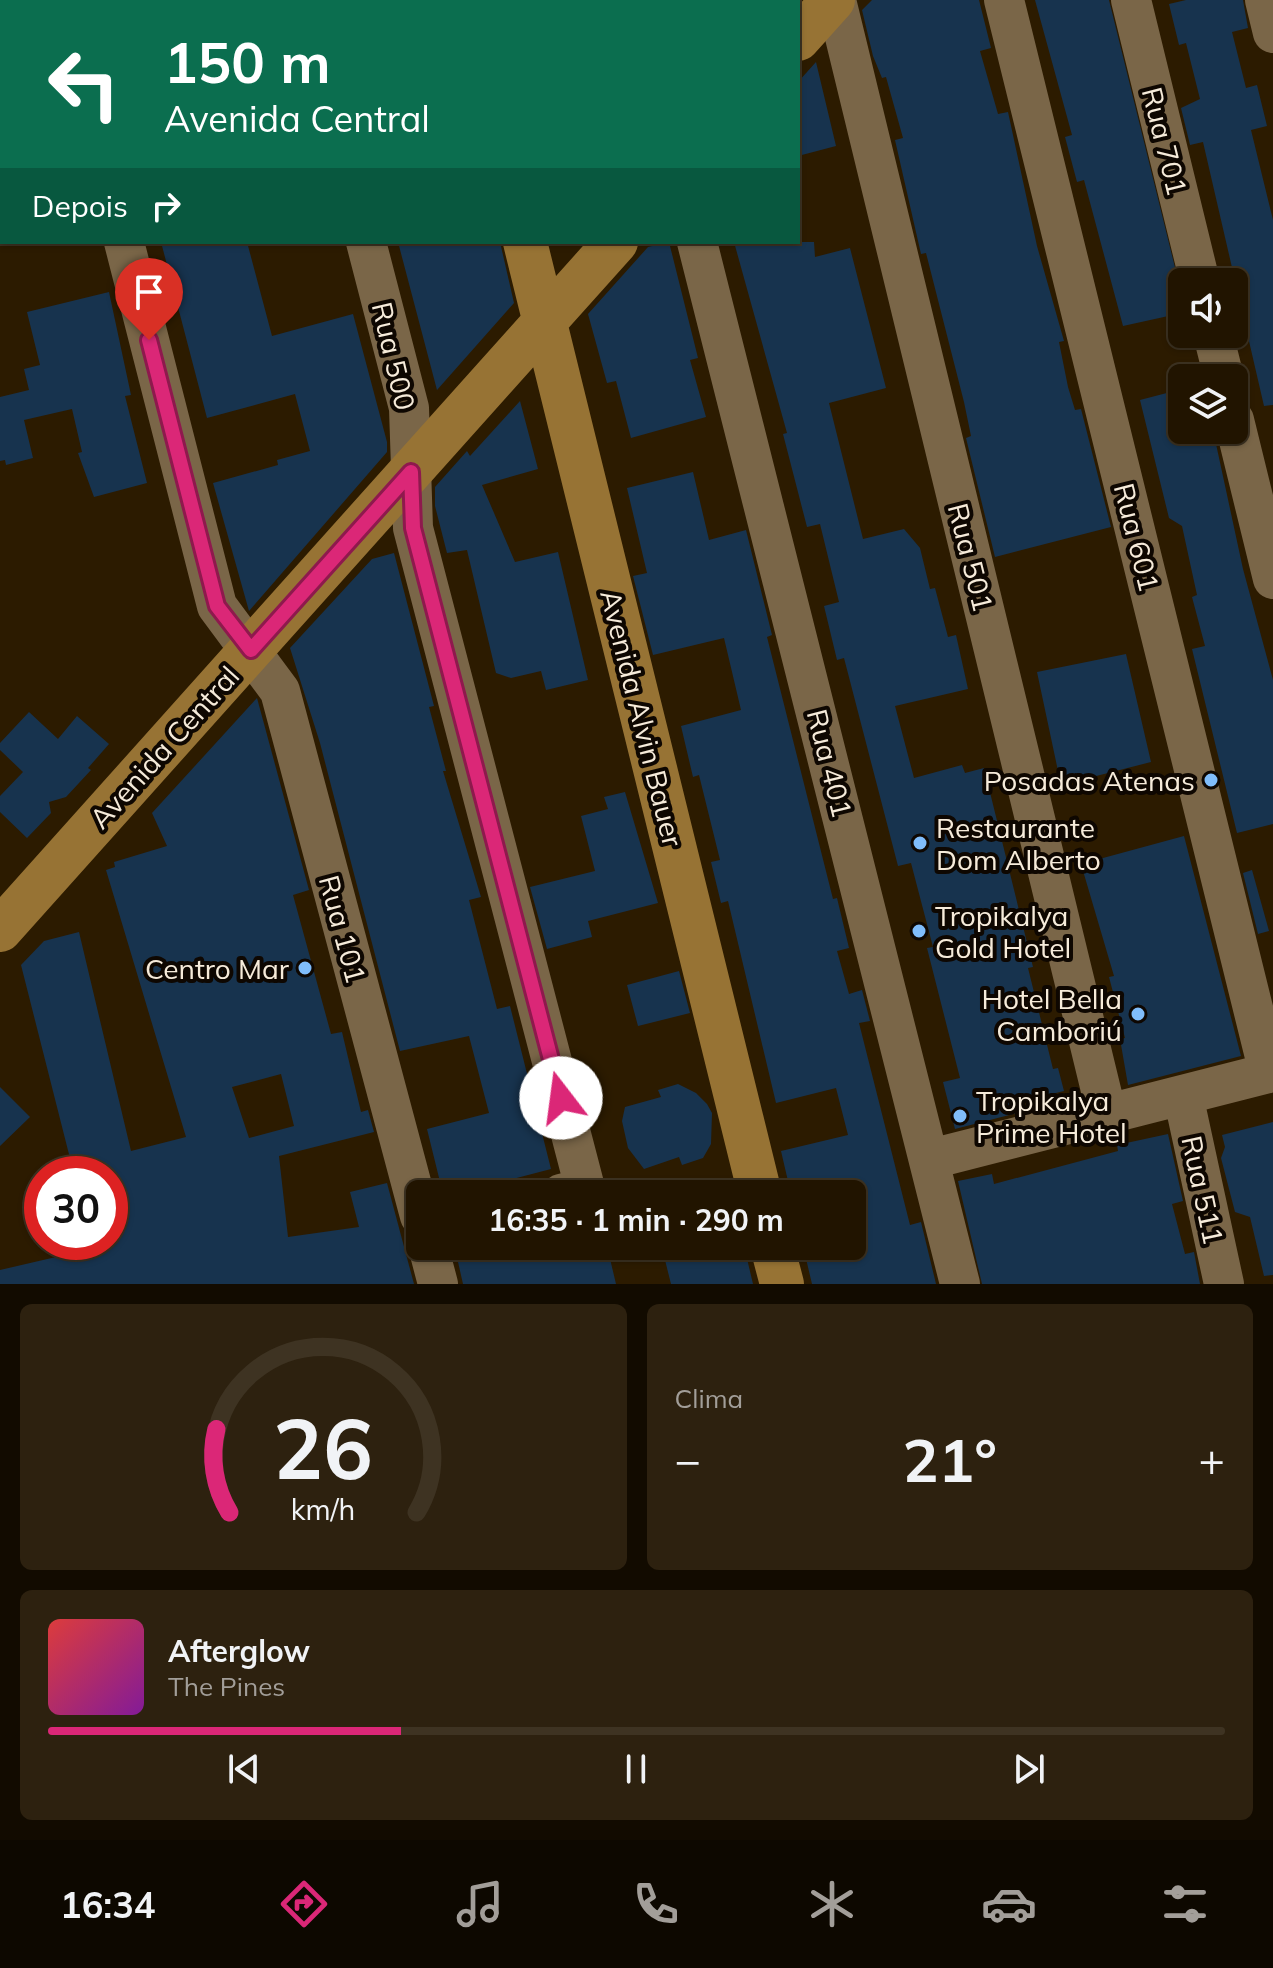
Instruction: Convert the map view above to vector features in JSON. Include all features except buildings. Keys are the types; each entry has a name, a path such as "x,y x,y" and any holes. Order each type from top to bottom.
{"main road":[{"path":"800,37 835,0"},
{"name":"Avenida Alvin Bauer","path":"526,244 757,1180"},
{"name":"Avenida Central","path":"0,930 614,244"},
{"path":"776,1260 782,1284"}],"street":[{"name":"Rua 501","path":"835,0 1107,1115"},
{"name":"Rua 601","path":"1004,0 1269,1073 1183,1095"},
{"name":"Rua 701","path":"1131,0 1197,268"},
{"path":"1265,0 1273,33"},
{"name":"Rua 101","path":"125,244 217,606 280,691 410,1180"},
{"name":"Rua 500","path":"367,244 409,408 413,528 583,1180"},
{"name":"Rua 401","path":"698,244 931,1159 960,1284"},
{"path":"1240,444 1273,579"},
{"path":"931,1159 1183,1095"},
{"name":"Rua 511","path":"1183,1095 1224,1284"},
{"path":"432,1260 438,1284"}],"place":[{"name":"Posadas Atenas","path":"1211,780"},
{"name":"Restaurante Dom Alberto","path":"920,843"},
{"name":"Tropikalya Gold Hotel","path":"919,931"},
{"name":"Centro Mar","path":"305,968"},
{"name":"Hotel Bella Camboriú","path":"1138,1014"},
{"name":"Tropikalya Prime Hotel","path":"960,1116"}],"route":[{"path":"149,340 217,606 251,650 411,472 413,528 561,1098"}]}
